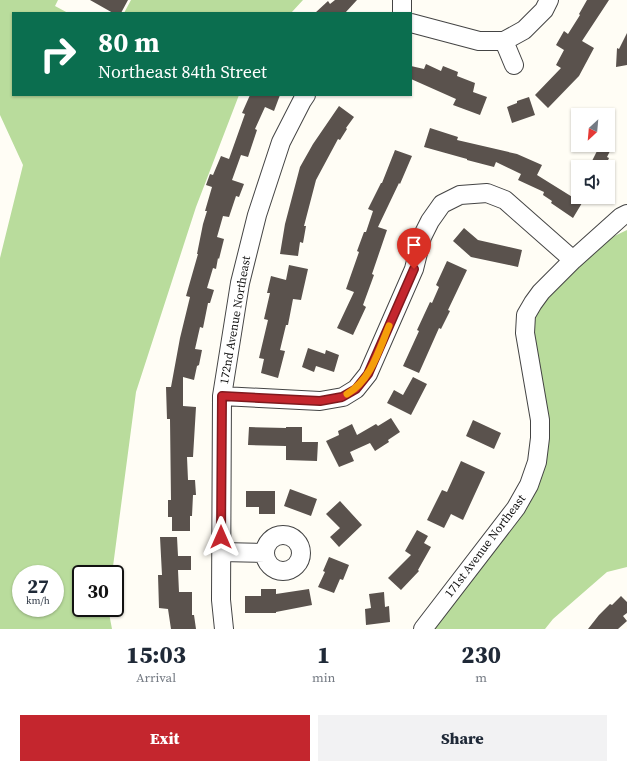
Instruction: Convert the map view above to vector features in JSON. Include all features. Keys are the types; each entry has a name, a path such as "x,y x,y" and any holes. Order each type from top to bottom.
{"street":[{"path":"402,0 402,12"},
{"path":"412,23 479,41 504,41 524,30 544,10 549,0"},
{"path":"504,41 514,65"},
{"name":"172nd Avenue Northeast","path":"224,629 221,600 222,396 240,283 257,215 281,142 305,96"},
{"path":"222,396 320,401 342,397 356,389 368,374 414,269 422,237 430,222 438,200 460,195 487,193 505,200 573,260"},
{"name":"171st Avenue Northeast","path":"423,629 516,508 529,485 537,462 540,438 540,420 525,333 526,315 541,292 573,260 621,217 627,214"},
{"path":"221,552 265,553"}],"green space":[{"path":"0,0 58,0 55,6 66,12 12,12 12,96 239,96 196,207 136,392 113,565 72,565 72,617 110,617 112,629 0,629 0,258 23,165 0,115"},
{"path":"131,0 303,0 292,12 125,12"},
{"path":"627,230 627,567 607,572 553,619 545,629 433,629 454,598 532,499 547,431 532,315 602,242"}],"building":[{"path":"90,0 128,0 122,12 111,12"},
{"path":"335,0 357,0 346,12 316,12 328,1 330,4"},
{"path":"587,0 609,0 582,41 594,48 579,76 548,108 535,95 561,68 556,65 564,50 556,45 564,31 568,34 580,15 579,14"},
{"path":"627,33 627,65 616,67 617,48 619,49"},
{"path":"426,64 441,71 443,66 458,72 457,76 475,83 473,92 487,97 480,115 453,105 456,99 412,79 412,66 424,69"},
{"path":"250,96 280,96 274,111 265,107 255,129 257,130 248,157 241,155 232,180 244,184 239,197 236,196 229,217 223,216 217,237 224,239 216,269 213,268 207,288 214,290 210,303 208,303 203,328 200,327 195,349 202,350 199,365 197,366 194,380 183,377 183,406 196,407 193,457 187,457 188,480 195,480 196,495 193,495 192,516 190,516 190,531 172,531 172,517 168,517 168,500 171,500 170,419 167,419 166,387 171,387 180,338 190,297 186,296 198,254 203,224 207,211 205,211 212,187 206,185 210,174 213,175 221,156 229,159 245,114 242,113"},
{"path":"529,97 535,115 512,123 507,107 517,103 517,101"},
{"path":"339,106 354,117 340,140 338,139 316,180 304,226 306,226 303,243 300,242 298,256 280,254 285,224 300,167 313,144"},
{"path":"430,128 458,137 457,140 517,154 542,165 537,175 571,196 571,204 581,204 573,218 551,203 552,201 543,195 544,192 518,180 521,174 496,162 494,167 424,147"},
{"path":"395,150 412,156 400,184 399,183 378,227 387,230 372,274 374,275 363,305 366,307 353,335 337,328 354,292 346,289 359,252 357,251 364,232 366,232 373,211 368,209 382,183"},
{"path":"596,152 610,152 607,157 609,158 608,160 592,160"},
{"path":"464,228 478,240 522,250 518,267 471,257 453,241"},
{"path":"447,261 467,270 448,310 450,311 441,329 439,328 419,373 403,366 419,331 417,330 439,287 436,285"},
{"path":"289,265 308,269 301,300 293,299 288,325 286,325 280,350 285,351 278,378 261,373 264,359 259,358 268,320 264,319 270,293 267,293 271,276 286,280"},
{"path":"308,348 325,354 326,350 339,355 334,372 316,366 314,372 302,367"},
{"path":"413,377 427,384 411,415 387,403 394,390 403,395"},
{"path":"391,418 400,432 388,440 389,442 375,451 370,443 350,452 354,461 339,467 326,441 339,435 338,431 352,424 357,435 376,424 378,426"},
{"path":"473,420 501,433 494,449 466,436"},
{"path":"249,427 302,427 302,442 318,442 317,461 286,460 286,446 248,445"},
{"path":"461,461 485,472 463,520 451,514 444,528 427,520 442,490 447,492"},
{"path":"290,489 317,499 311,516 284,506"},
{"path":"246,491 275,491 275,514 259,514 259,507 246,507"},
{"path":"340,501 362,525 339,547 330,537 340,528 326,514"},
{"path":"417,530 428,536 424,543 431,547 418,570 419,571 401,590 388,578 411,555 405,551"},
{"path":"160,537 177,537 178,556 191,556 191,570 178,570 179,592 192,592 192,615 194,615 196,629 171,629 168,609 159,608 158,575 162,575"},
{"path":"329,557 349,565 343,580 340,579 334,593 318,587 325,572 323,571"},
{"path":"261,589 276,589 276,594 309,589 312,605 276,613 245,613 245,596 261,596"},
{"path":"384,592 385,607 389,606 390,622 366,625 365,609 371,608 369,594"},
{"path":"621,596 627,602 627,613 623,616 627,621 618,629 588,629 610,604 612,605"}],"slow traffic":[{"path":"347,394 356,389 368,374 389,326"}],"route":[{"path":"221,537 222,396 320,401 342,397 356,389 368,374 414,269"}]}
